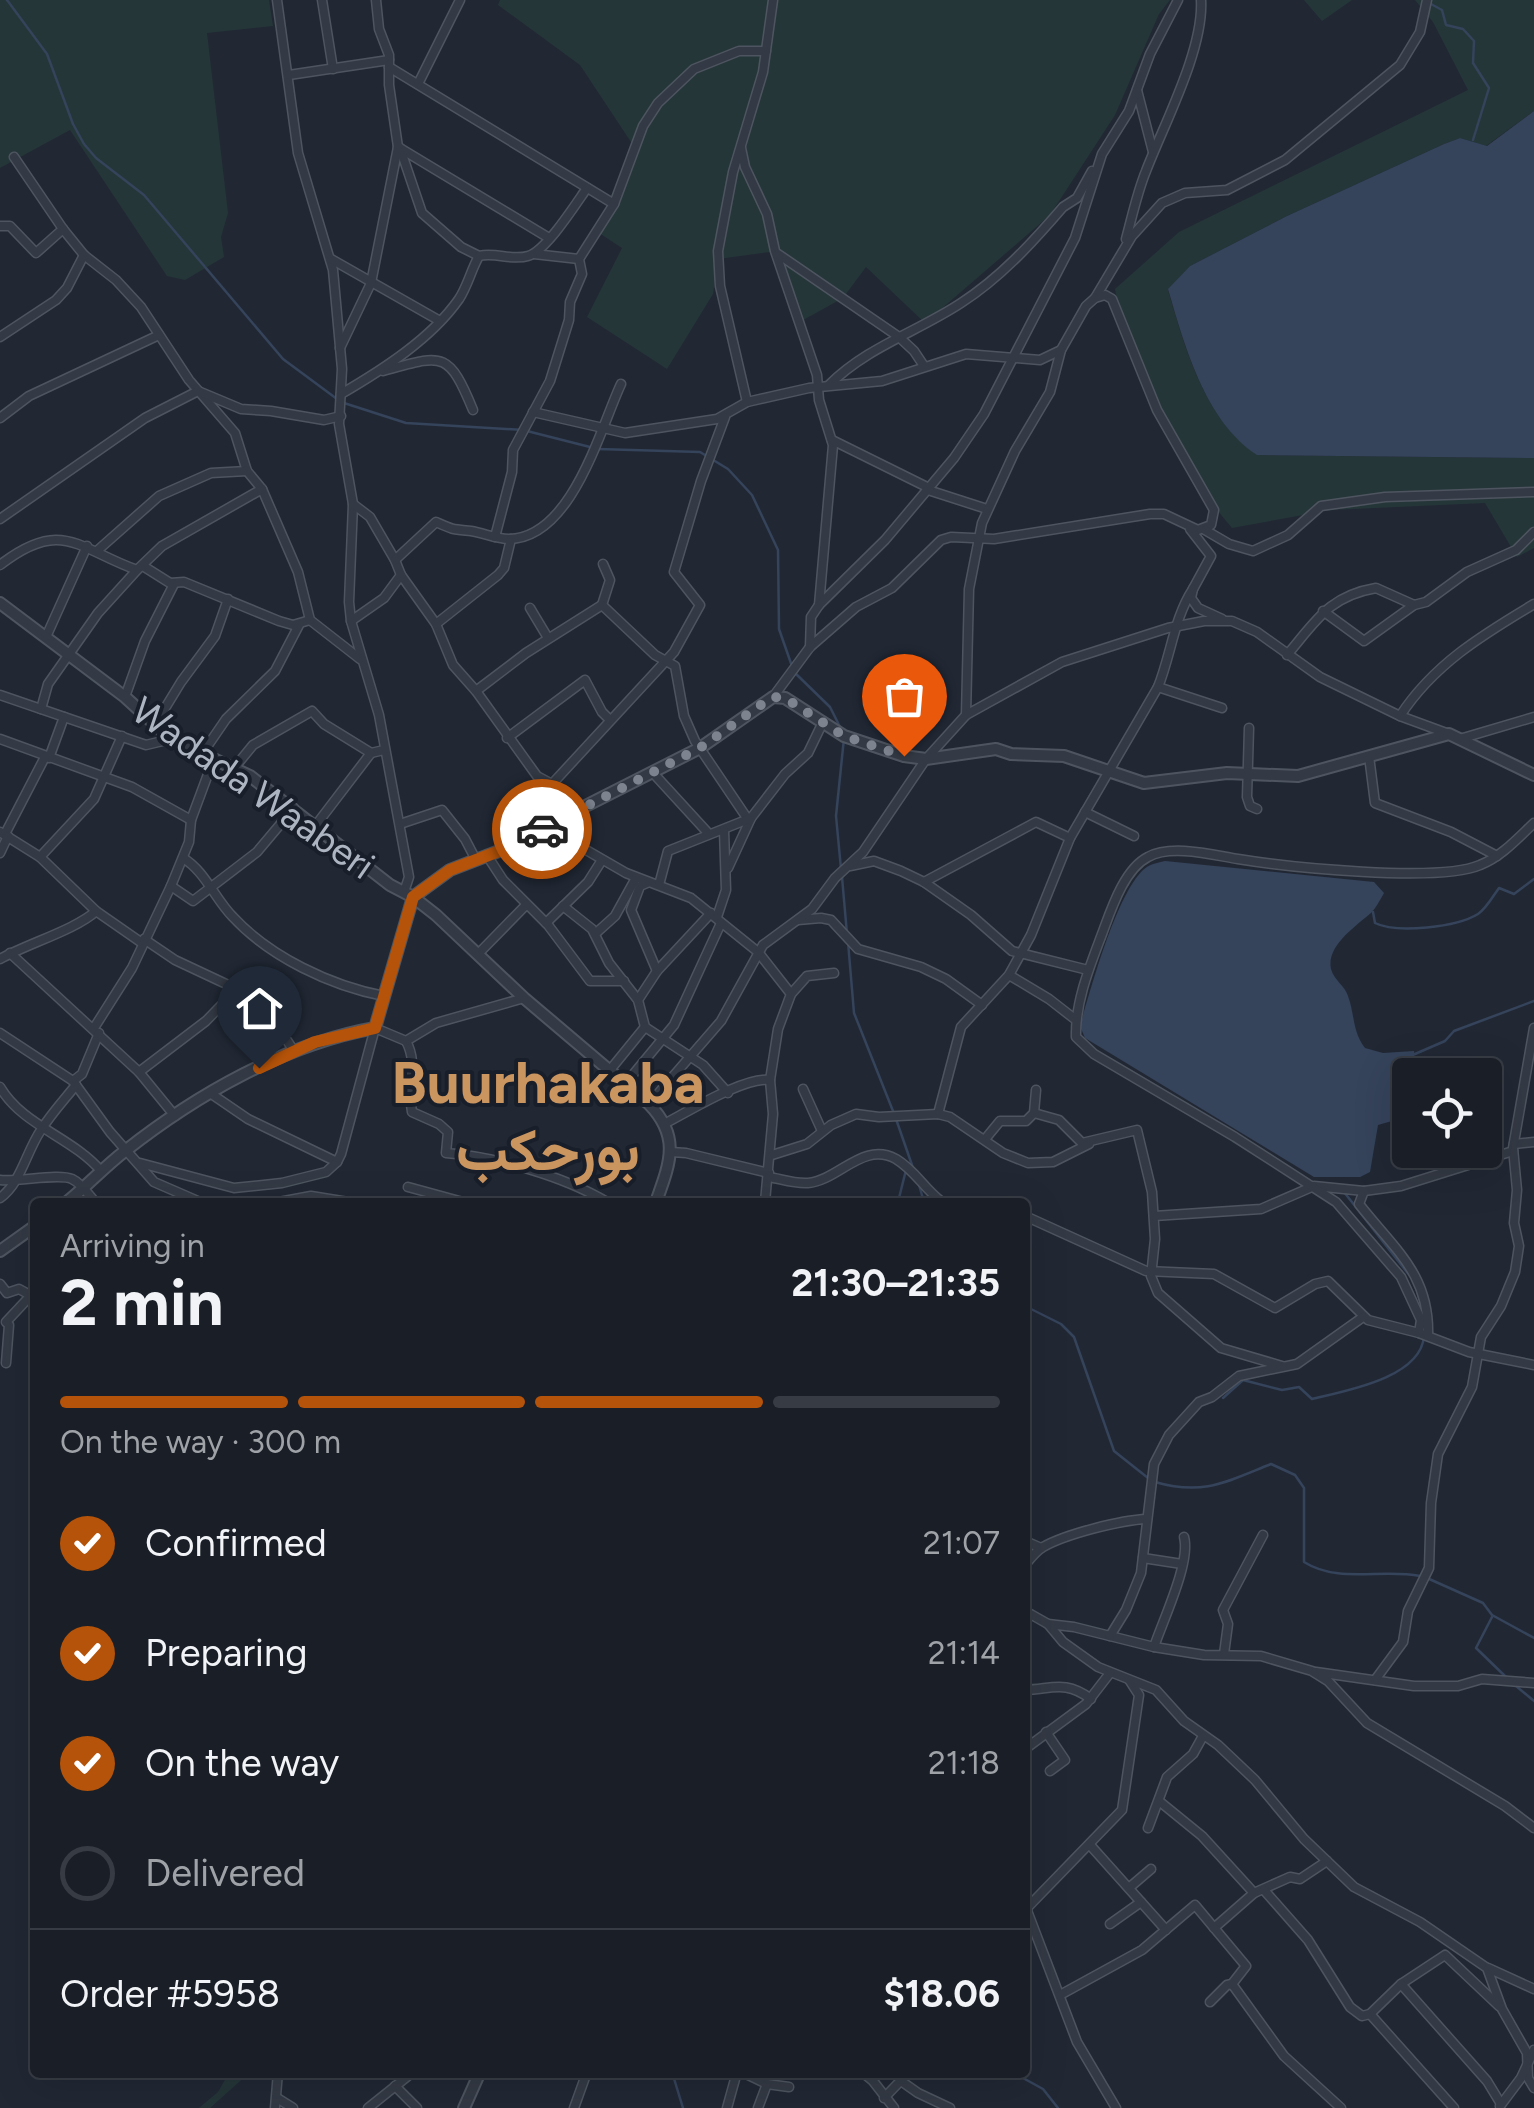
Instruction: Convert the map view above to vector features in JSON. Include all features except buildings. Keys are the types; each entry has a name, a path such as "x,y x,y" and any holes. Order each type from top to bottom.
{"street":[{"path":"140,1164 234,1188 282,1183 326,1172 338,1162 354,1115 408,894 409,878 379,715 360,659 348,602 352,504 340,416 340,348 331,258 298,153 277,0"},
{"path":"322,0 333,69"},
{"path":"376,0 389,63 399,147 422,212 460,247 479,256 494,252 518,258 534,254 580,259"},
{"path":"418,84 460,0"},
{"path":"748,402 718,267 719,237 756,100 773,0"},
{"path":"829,385 850,366 962,303 995,276 1063,206 1077,198 1130,110 1150,54 1178,0"},
{"path":"1124,249 1143,176 1202,18 1201,0"},
{"path":"966,715 970,588 986,510 1050,392 1061,350 1086,306 1095,298 1124,249 1162,203 1185,194 1227,190 1285,160 1408,56 1420,32 1427,0"},
{"path":"495,537 512,472 513,450 550,382 570,302 582,274 580,259 614,204 643,126 675,84 712,59 739,50 766,51"},
{"path":"289,74 389,63 614,204"},
{"path":"1137,90 1154,152"},
{"path":"399,147 548,238"},
{"path":"340,348 371,282 399,147"},
{"path":"741,148 745,167 767,214 774,252 817,375 832,440 820,605"},
{"path":"810,647 811,617 929,489 984,414 1083,221 1102,154"},
{"path":"14,157 63,229 84,255 141,306 198,391 235,434 247,471 262,490 298,572 310,620 360,659"},
{"path":"534,254 587,188"},
{"path":"0,226 10,226 36,253 63,229"},
{"path":"774,252 898,337 914,350 924,366"},
{"path":"0,337 56,300 84,255"},
{"path":"341,394 394,360 440,320 466,288 479,256"},
{"path":"331,258 440,320"},
{"path":"1095,298 1105,295 1112,299 1156,410 1214,510 1214,520 1205,530"},
{"path":"0,418 49,385 159,334"},
{"path":"533,412 625,433 725,416 748,402 829,385 862,386 966,354 1040,360 1061,350"},
{"path":"374,373 434,358 451,366 473,410"},
{"path":"396,560 436,522 451,532 471,531 511,539 533,532 561,509 589,463 621,384"},
{"path":"198,391 240,409 324,420 340,416"},
{"path":"0,519 145,418 198,391"},
{"path":"725,416 674,572 700,605 667,659 552,784 545,818 602,860 636,878 691,898 758,952 791,994"},
{"path":"832,440 929,489 986,510"},
{"path":"98,550 160,496 210,473 247,471"},
{"path":"40,708 43,693 98,613 162,546 262,490"},
{"path":"408,894 450,870 520,843 700,748 772,697 810,647 856,607 907,575 941,540 994,539 1164,514 1253,551 1288,535 1320,506 1385,496 1534,492"},
{"path":"352,504 363,509 396,560 400,575 436,624 453,665 536,776 552,784"},
{"path":"938,1114 961,1027 1009,976 1070,838 1158,687 1180,613 1211,556 1189,526"},
{"path":"1323,611 1364,641 1467,572 1516,550 1534,532"},
{"path":"0,565 54,538 88,546 174,584 184,582 279,621 299,625 310,620"},
{"path":"436,624 498,575 504,568 511,539"},
{"path":"46,637 88,546"},
{"path":"476,691 548,638 602,606 610,580 603,564"},
{"path":"351,621 384,598 400,575"},
{"path":"125,697 145,641 174,584"},
{"path":"1286,655 1337,600 1376,588 1414,605"},
{"path":"1192,589 1191,598 1198,608 1257,632 1320,677 1400,716 1463,738 1534,774"},
{"path":"156,723 215,636 228,600"},
{"name":"Wadada Waaberi","path":"0,604 125,697 171,739 235,767 294,808 390,885 408,894 626,1083 666,1123"},
{"path":"1400,716 1414,694 1444,662 1534,604"},
{"path":"602,606 674,666 684,716 700,748 749,818"},
{"path":"530,608 548,638"},
{"path":"649,1104 721,1021 758,952 812,909 873,840 926,759 966,715 1062,662 1177,626 1226,620"},
{"path":"0,1198 16,1182 42,1128 82,1074 96,1030 132,968 171,886 189,842 208,756 226,719 275,671 299,625"},
{"path":"507,738 586,680 610,720"},
{"path":"1158,687 1222,708"},
{"path":"0,695 146,745 171,739"},
{"path":"772,697 785,698 874,748 926,759 996,750 1064,756 1144,782 1227,773 1298,776 1448,734"},
{"path":"235,767 253,745 312,711 324,724 372,753"},
{"path":"0,852 4,834 47,758 64,717"},
{"path":"1463,738 1534,717"},
{"path":"727,872 749,818 808,753 823,722"},
{"path":"1249,728 1247,796 1250,806 1257,809"},
{"path":"40,857 87,808 122,736"},
{"path":"0,739 132,788 191,820"},
{"path":"316,825 372,753 384,750"},
{"path":"1369,756 1375,803 1451,832 1498,856"},
{"path":"654,774 709,834"},
{"path":"171,886 193,900 257,852 294,808"},
{"path":"400,824 442,810 502,880 546,923 590,981 624,981"},
{"path":"1085,812 1134,836"},
{"path":"659,885 668,850 749,818"},
{"path":"924,882 1040,821 1070,838"},
{"path":"1424,1335 1422,1320 1401,1277 1336,1202 1094,1054 1076,1037 1076,1020 1104,927 1133,868 1153,854 1190,853 1264,863 1418,873 1460,872 1498,856 1534,823"},
{"path":"626,1083 666,1038 684,1007 724,901 724,830"},
{"path":"4,834 40,857 96,911 175,960 236,989 280,1030 294,1052"},
{"path":"183,858 211,887 232,917 308,972 384,996"},
{"path":"546,923 588,882 602,860"},
{"path":"847,867 874,861 924,882 971,914 1008,948 1088,970"},
{"path":"595,934 615,916 636,878"},
{"path":"647,882 640,886 631,910 657,972"},
{"path":"478,954 526,905"},
{"path":"563,906 588,923 609,963 638,1000 645,1026 691,1056 728,1093"},
{"path":"0,959 78,924 96,911"},
{"path":"638,1000 657,972 716,918"},
{"path":"798,920 831,920 858,949 946,979 982,1005"},
{"path":"10,953 139,1072 174,1116"},
{"path":"766,1198 772,1155 770,1080 778,1029 791,994 807,976 834,973"},
{"path":"1009,976 1076,1020"},
{"path":"139,1072 206,1021 236,989"},
{"path":"406,1041 436,1023 524,998"},
{"path":"610,1070 645,1026"},
{"path":"72,1198 126,1150 174,1116 315,1042 375,1028 406,1041"},
{"path":"1375,1680 1403,1642 1408,1612 1429,1568 1431,1503 1438,1454 1472,1386 1485,1326 1509,1290 1518,1256 1514,1148 1534,1028"},
{"path":"0,1033 74,1083 154,1182 191,1198"},
{"path":"406,1041 414,1070 412,1112 440,1124 448,1132 446,1153 469,1155 579,1186 600,1198"},
{"path":"657,1198 671,1152 666,1123 763,1078 770,1080"},
{"path":"0,1086 3,1100 88,1156 101,1171"},
{"path":"803,1089 822,1131"},
{"path":"986,1138 1000,1121 1026,1121 1034,1113 1036,1090"},
{"path":"210,1094 248,1118 338,1162"},
{"path":"1034,1113 1059,1120 1082,1143 1089,1144"},
{"path":"772,1155 807,1144 822,1131 856,1114 879,1118 938,1114 986,1138 1003,1153 1028,1163 1053,1162 1089,1144 1138,1130 1154,1216 1152,1282 1158,1293 1221,1348 1286,1367"},
{"path":"1154,1216 1262,1209 1314,1186 1364,1191 1401,1186 1534,1142"},
{"path":"671,1152 805,1183 862,1156 886,1155 916,1173 938,1198"},
{"path":"0,1180 66,1178 92,1198"},
{"path":"408,1188 448,1198"},
{"path":"1364,1191 1358,1204 1419,1277 1428,1320 1424,1335"},
{"path":"1030,1218 1152,1272 1214,1274 1275,1308 1315,1284 1328,1281 1363,1317 1534,1365"},
{"path":"0,1250 30,1229"},
{"path":"0,1284 7,1293 19,1289 30,1292"},
{"path":"6,1363 6,1322 30,1295"},
{"path":"1110,1636 1137,1585 1156,1456 1179,1424 1199,1402 1239,1376 1286,1367 1316,1352 1363,1317"},
{"path":"1030,1560 1041,1548 1119,1520 1146,1519"},
{"path":"1224,1654 1228,1624 1222,1614 1263,1534"},
{"path":"1154,1647 1182,1564 1184,1537"},
{"path":"1030,1543 1041,1548"},
{"path":"1143,1558 1182,1564"},
{"path":"1030,1614 1048,1624 1154,1647 1204,1656 1260,1656 1312,1671 1375,1680 1434,1687 1482,1679 1534,1683"},
{"path":"1048,1624 1062,1642 1110,1673 1156,1690 1184,1721 1218,1745 1255,1780 1354,1887 1420,1922 1487,1968 1534,1989"},
{"path":"1312,1671 1367,1722 1506,1806 1534,1828"},
{"path":"1030,1745 1091,1699 1110,1673"},
{"path":"1030,1903 1122,1810 1139,1694 1127,1678"},
{"path":"1030,1689 1060,1686 1077,1689 1091,1699"},
{"path":"1046,1732 1065,1760 1050,1771"},
{"path":"1148,1828 1167,1777 1193,1754 1203,1736"},
{"path":"1159,1801 1202,1836 1308,1940 1350,2007 1362,2016 1370,2014 1401,1984 1445,1955 1502,2009"},
{"path":"1090,1845 1166,1930"},
{"path":"1214,1928 1259,1891 1290,1877 1300,1879 1327,1862"},
{"path":"1130,1887 1151,1870"},
{"path":"1110,1924 1141,1902"},
{"path":"1060,1995 1142,1950 1195,1905 1246,1966 1210,2002"},
{"path":"1030,1920 1077,2042 1116,2108"},
{"path":"1487,1968 1502,2009 1523,2042 1534,2088"},
{"path":"1232,1984 1284,2056 1341,2108"},
{"path":"1401,1984 1486,2081 1499,2106 1534,2050"},
{"path":"1370,2014 1454,2108"},
{"path":"278,2078 276,2103 293,2108"},
{"path":"368,2108 406,2078"},
{"path":"464,2108 477,2078"},
{"path":"574,2108 585,2078"},
{"path":"727,2108 738,2078"},
{"path":"753,2078 790,2087"},
{"path":"870,2078 887,2104 904,2078"},
{"path":"901,2081 918,2094 950,2108"},
{"path":"758,2108 766,2084"},
{"path":"395,2086 417,2108"}],"shaded area":[{"path":"0,0 269,0 273,26 207,33 228,213 221,237 224,257 185,280 167,276 70,130 0,168"},
{"path":"500,0 1170,0 1159,14 1115,115 1050,215 925,323 866,267 843,298 796,324 770,252 718,259 713,294 667,369 587,317 622,248 599,233 633,145 580,65 498,5"},
{"path":"1304,0 1352,0 1322,21"},
{"path":"1415,0 1534,0 1534,111 1486,146 1460,138 1287,216 1190,266 1168,290 1190,359 1211,403 1240,441 1258,455 1534,458 1534,548 1517,557 1485,503 1331,510 1232,528 1193,476 1158,416 1131,352 1115,289 1179,232 1468,90 1433,22"},
{"path":"226,2078 243,2078 210,2108 199,2108 218,2092"}],"water":[{"path":"1534,111 1534,458 1257,455 1239,440 1210,403 1199,381 1168,289 1190,266 1287,216 1460,138 1487,146"},
{"path":"1165,861 1374,882 1384,893 1373,911 1338,945 1331,961 1332,973 1348,996 1365,1048 1383,1053 1414,1051 1414,1058 1392,1058 1392,1121 1378,1125 1370,1172 1360,1177 1314,1177 1085,1038 1080,1026 1105,944 1123,900 1143,870"}],"waterway":[{"path":"7,0 47,54 84,144 144,195 283,359 337,399"},
{"path":"1431,4 1442,10 1446,25 1463,29 1474,41 1473,63 1489,88 1473,140"},
{"path":"344,403 406,423 523,430 590,447"},
{"path":"598,449 700,452 728,469 752,495 778,550 779,629 794,672 830,707 842,731"},
{"path":"841,869 836,816 844,738"},
{"path":"842,877 847,934"},
{"path":"1373,912 1375,923 1385,926 1442,925 1478,914 1499,888 1514,894 1534,879"},
{"path":"848,942 854,1013 893,1111"},
{"path":"1415,1054 1445,1041 1454,1031 1534,1001"},
{"path":"896,1119 913,1168"},
{"path":"899,1198 906,1170"},
{"path":"919,1185 923,1198"},
{"path":"1344,1192 1410,1276"},
{"path":"1416,1288 1421,1304"},
{"path":"1030,1308 1061,1324 1074,1337 1114,1451 1148,1478"},
{"path":"1223,1398 1243,1380 1282,1390 1299,1387 1312,1399 1361,1387 1410,1362 1420,1350 1424,1336"},
{"path":"1155,1482 1201,1487 1271,1464 1295,1475 1304,1488 1304,1562 1317,1569 1346,1574 1420,1576"},
{"path":"1427,1578 1483,1603 1492,1615 1534,1638"},
{"path":"1492,1617 1476,1648 1506,1677"},
{"path":"1516,1686 1534,1701"},
{"path":"570,2108 581,2078"},
{"path":"674,2078 683,2108"},
{"path":"1023,2078 1043,2089 1058,2108"}],"way so far":[{"path":"542,829 700,748 772,697 785,698 844,736 904,756"}],"district":[{"name":"Buurhakaba بورحكب","path":"548,1116"}],"route":[{"path":"259,1068 315,1042 375,1028 413,897 450,870 520,843 542,829"}]}
